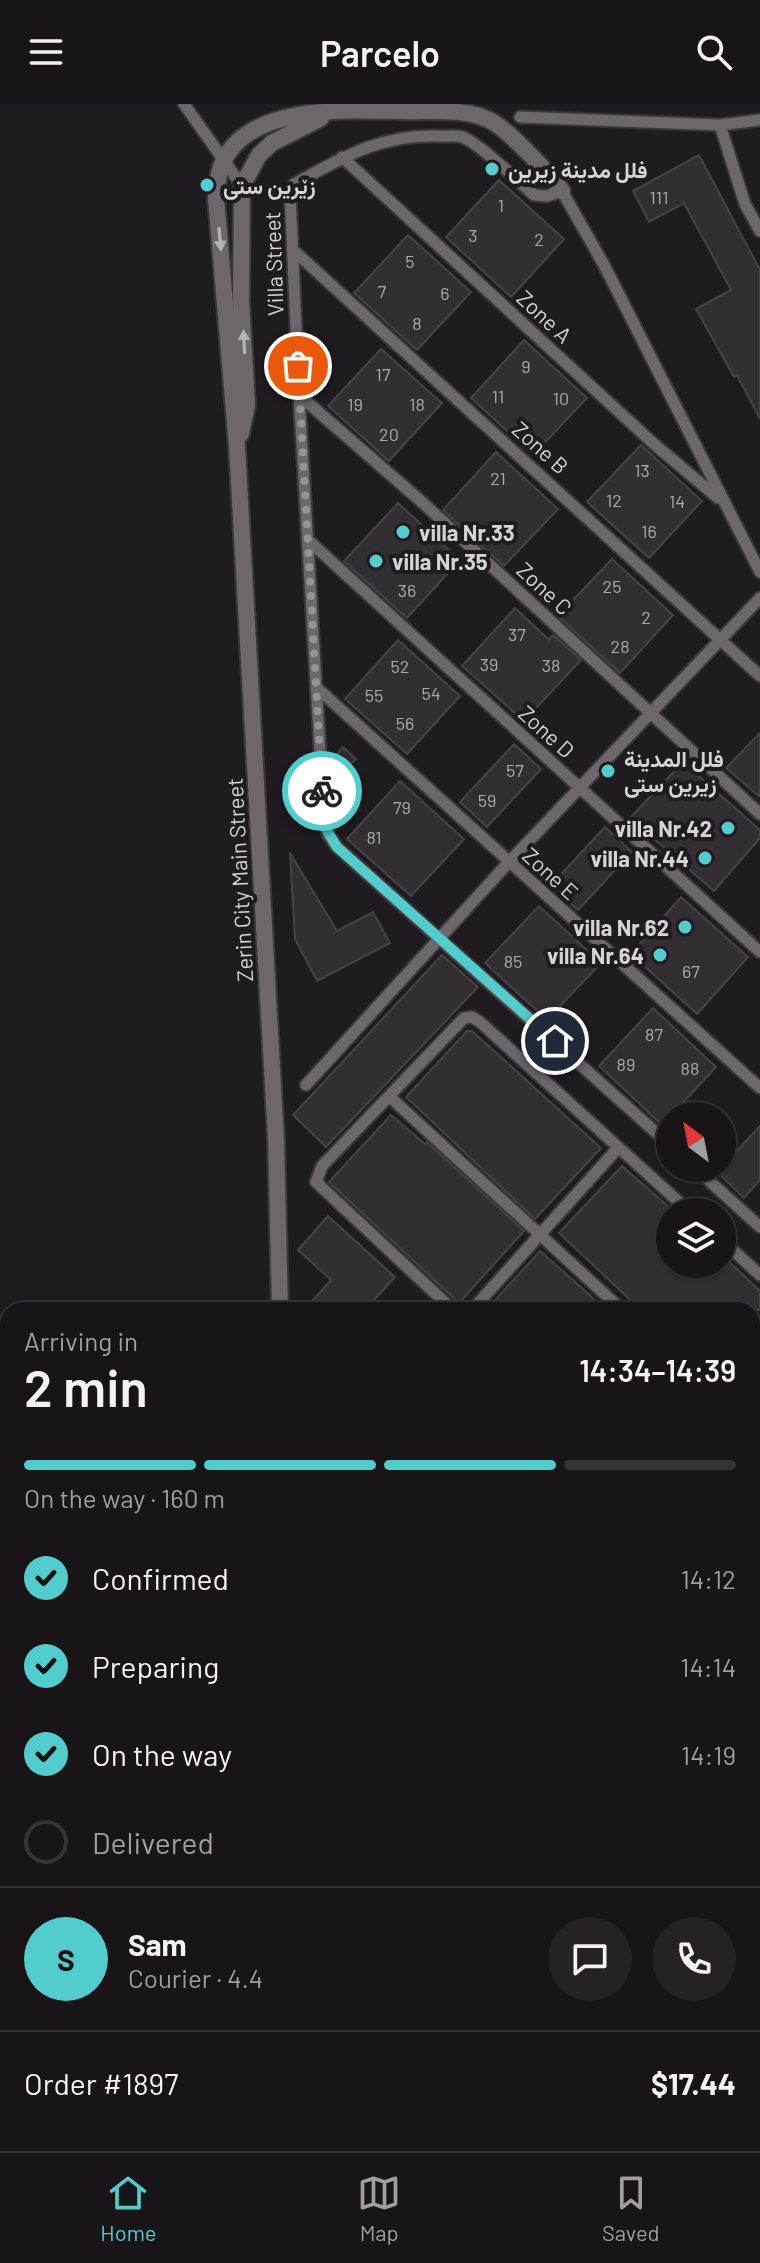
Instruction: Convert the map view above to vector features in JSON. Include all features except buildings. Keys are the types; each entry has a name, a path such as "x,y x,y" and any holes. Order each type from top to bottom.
{"street":[{"path":"184,104 242,186 259,155 272,143 338,110"},
{"path":"223,160 248,134 264,125 281,119 338,110 469,113 494,122 551,176 562,191 604,265 760,572"},
{"path":"520,117 720,125 760,120"},
{"path":"720,125 745,204 760,231"},
{"name":"Villa Street","path":"562,191 547,196 534,195 463,137 406,136 342,157 294,184 290,192 324,819 328,834 337,847 656,1132"},
{"name":"Zone A","path":"342,157 654,444 723,502"},
{"name":"Zerin City Main Street","path":"223,160 216,198 237,447 276,1139 280,1302"},
{"name":"Zerin City Main Street","path":"237,447 247,405 241,300 242,186"},
{"name":"Zone B","path":"292,249 760,676"},
{"name":"Zone C","path":"299,395 423,503 760,814"},
{"name":"Zone D","path":"308,540 760,952"},
{"path":"306,1085 509,862 760,598"},
{"name":"Zone E","path":"316,687 760,1088"},
{"path":"444,1302 316,1182 322,1166 460,1020 469,1017 480,1022 674,1198"},
{"path":"390,1097 613,1302"},
{"path":"479,1302 618,1148"},
{"path":"710,1182 760,1227"},
{"path":"736,1253 760,1275"}],"way so far":[{"path":"298,366 322,791"}],"place":[{"name":"فلل مدينة زيرين","path":"492,169"},
{"name":"زێرین ستی","path":"207,185"},
{"name":"villa Nr.33","path":"403,532"},
{"name":"villa Nr.35","path":"376,561"},
{"name":"فلل المدينة زیرین ستی","path":"608,771"},
{"name":"villa Nr.42","path":"728,828"},
{"name":"villa Nr.44","path":"705,858"},
{"name":"villa Nr.62","path":"685,927"},
{"name":"villa Nr.64","path":"660,955"}],"route":[{"path":"322,791 325,827 337,847 555,1041"}]}
